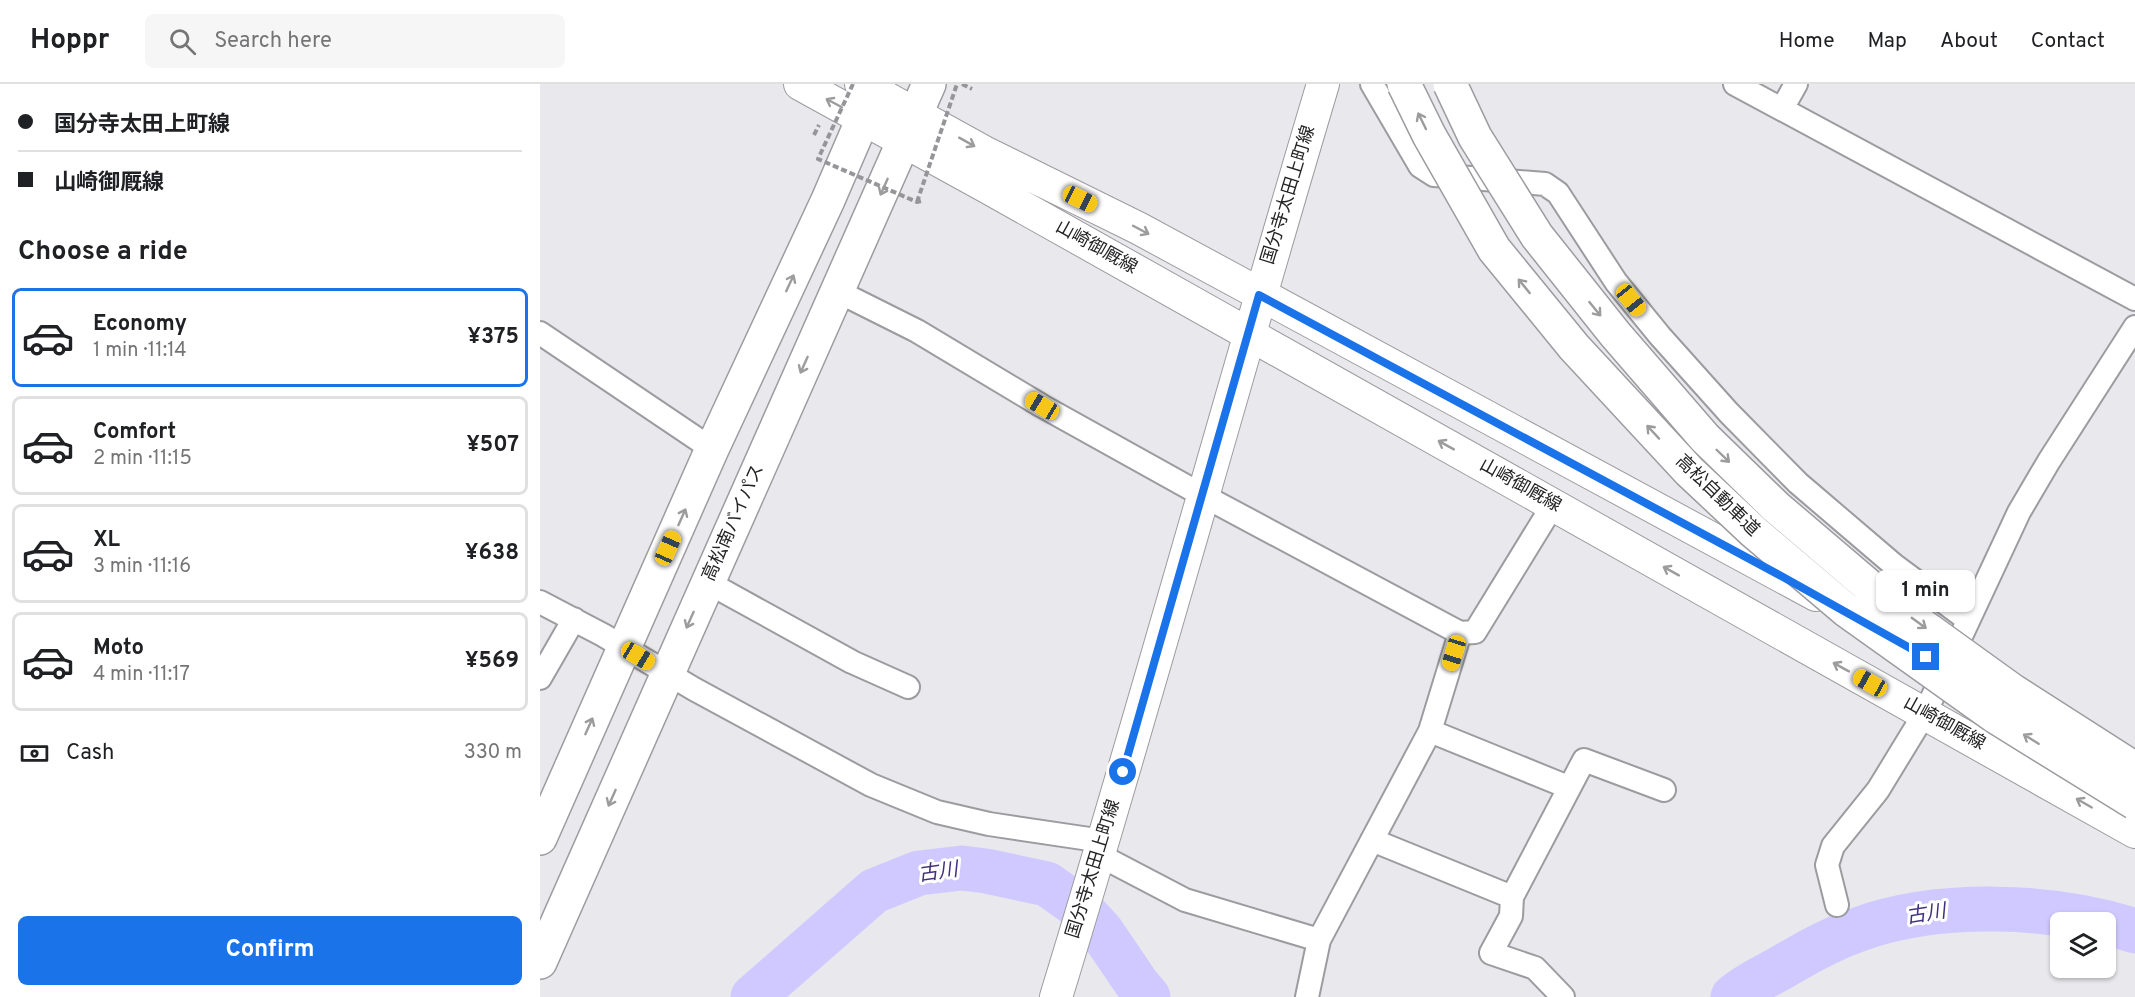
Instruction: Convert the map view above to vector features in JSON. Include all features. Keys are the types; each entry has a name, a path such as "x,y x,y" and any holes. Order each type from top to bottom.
{"highway":[{"name":"高松南バイパス","path":"540,962 929,84"},
{"name":"高松自動車道","path":"1404,84 1429,135 1494,249 1574,347 1689,471 1754,532 1846,610 1996,717 2135,803"},
{"name":"高松自動車道","path":"1450,84 1475,137 1537,236 1615,334 1705,438 1776,507 1876,593 2013,691 2135,769"},
{"path":"540,838 712,449 828,200 866,92"}],"main road":[{"path":"800,84 866,92 910,127"},
{"name":"国分寺太田上町線","path":"1056,997 1101,848 1259,295 1323,84"},
{"name":"山崎御厩線","path":"910,127 984,152 1138,228 1783,577 1946,669 2135,764"},
{"name":"山崎御厩線","path":"910,127 1249,334 2135,832"}],"street":[{"path":"1372,84 1420,166 1434,175 1545,184 1558,193 1616,282 1660,336 1729,413 1798,483 1894,565 1968,620"},
{"path":"1735,84 2135,299"},
{"path":"1782,109 1796,84"},
{"path":"837,291 917,331 1042,406 1202,495 1460,633 1475,632 1553,505"},
{"path":"1837,905 1827,865 1833,846 1878,790 1925,713 2019,512 2066,433 2135,327"},
{"path":"540,333 712,449"},
{"path":"707,582 852,662 908,687"},
{"path":"540,602 871,785 937,812 1101,848 1185,900 1319,940"},
{"path":"540,678 574,619"},
{"path":"1307,997 1319,940 1430,731 1460,633"},
{"path":"1430,731 1568,787"},
{"path":"1563,997 1535,968 1491,953 1511,916 1512,897 1584,760 1664,790"},
{"path":"1372,840 1512,897"}],"path":[{"path":"866,92 818,159 919,201 957,84"},
{"path":"962,84 972,89"}],"waterway":[{"name":"古川","path":"753,997 874,891 919,873 962,868 1047,884 1078,906 1101,931 1148,997"},
{"name":"古川","path":"1733,997 1758,980 1838,937 1889,920 1923,914 1959,910 2033,911 2069,915 2135,931"}],"route":[{"path":"1123,772 1259,295 1334,333 1926,657"}]}
